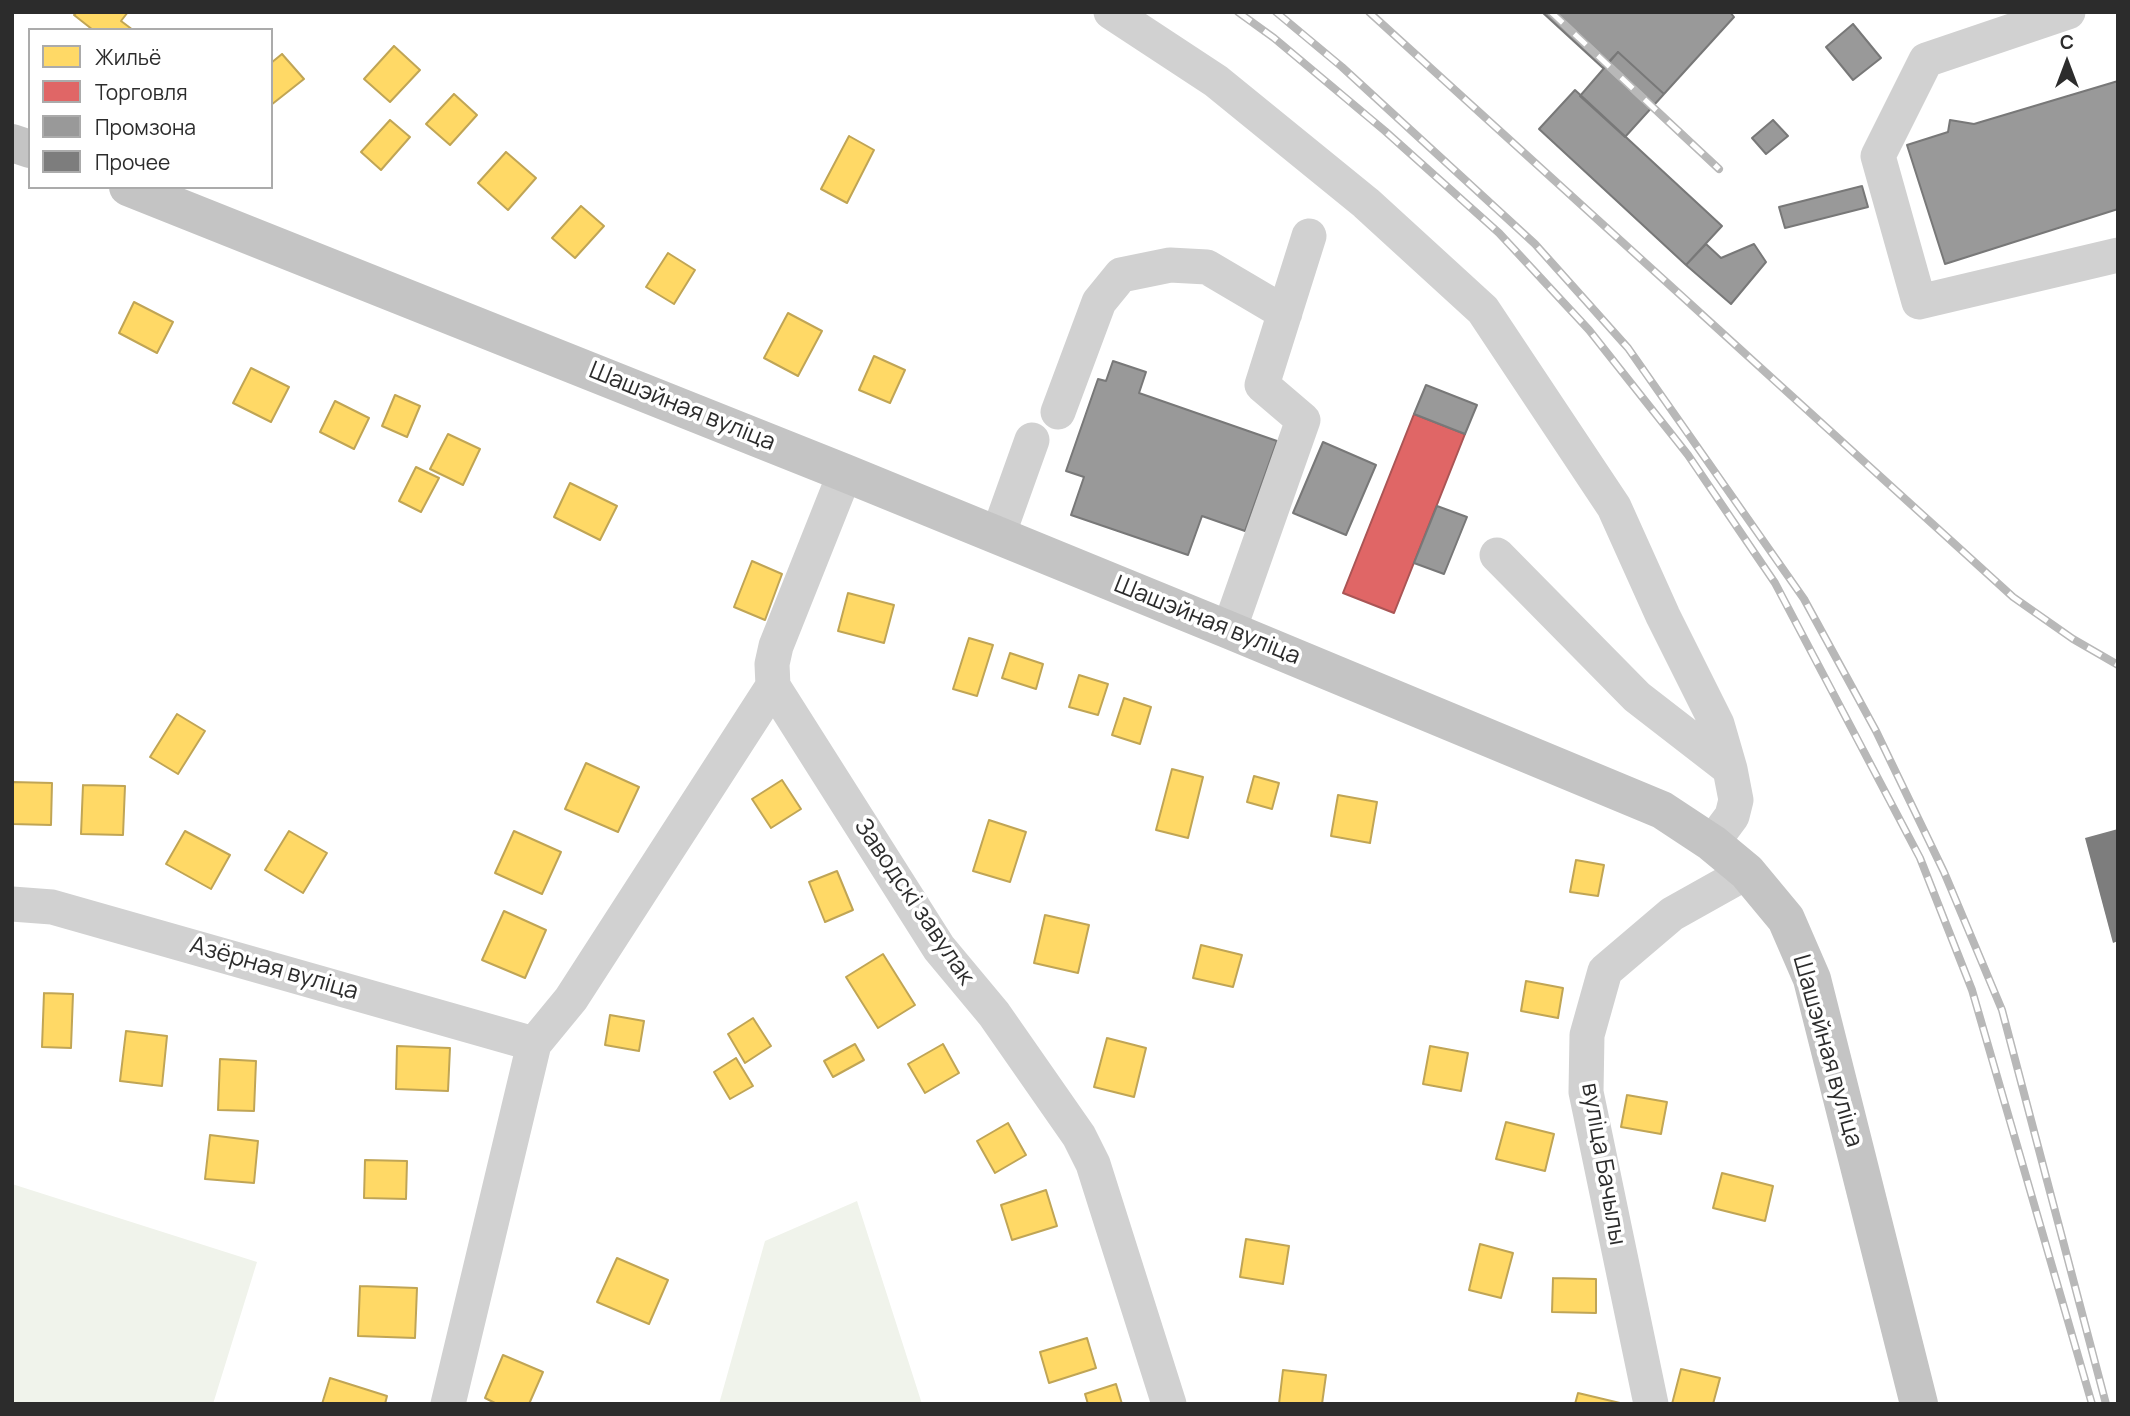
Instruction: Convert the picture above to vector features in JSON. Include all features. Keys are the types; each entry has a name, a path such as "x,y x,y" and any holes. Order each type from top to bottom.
{"main road":[{"name":"Шашэйная вуліца","path":"133,189 845,472 1229,630 1662,810 1712,843 1747,872 1786,919 1812,979 1919,1404"}],"street":[{"path":"1111,12 1216,81 1366,203 1483,310 1614,507 1663,616 1717,724 1736,800 1732,817 1712,843"},
{"path":"2068,12 1926,60 1878,156 1919,302 2118,255"},
{"path":"1229,630 1303,420 1262,385 1309,236"},
{"path":"1058,412 1099,302 1121,275 1170,265 1207,267 1284,313"},
{"path":"998,535 1032,440"},
{"path":"448,1404 534,1044 571,999 773,686 772,664 776,646 845,472"},
{"path":"1497,555 1637,697 1730,768"},
{"name":"Заводскі завулак","path":"773,686 939,948 994,1014 1079,1136 1093,1164 1169,1404"},
{"name":"вуліца Бачылы","path":"1651,1404 1586,1092 1587,1035 1605,971 1672,914 1747,872"},
{"name":"Азёрная вуліца","path":"12,904 52,906 534,1044"}],"shaded area":[{"path":"12,1184 257,1262 213,1404 12,1404"},
{"path":"857,1201 922,1404 719,1404 765,1241"}],"building: Жильё":[{"path":"77,12 128,12 121,21 130,28 90,28 74,15"},
{"path":"394,46 420,70 390,102 364,79"},
{"path":"282,54 304,79 273,103 273,61"},
{"path":"454,94 477,115 450,145 426,124"},
{"path":"390,120 410,137 381,170 361,152"},
{"path":"849,136 874,150 847,203 821,189"},
{"path":"506,152 536,178 508,210 478,183"},
{"path":"581,206 604,226 575,258 552,238"},
{"path":"668,253 695,270 674,304 646,287"},
{"path":"134,302 173,322 157,353 119,333"},
{"path":"788,313 822,331 798,376 764,358"},
{"path":"874,356 905,370 890,403 859,390"},
{"path":"251,368 289,387 271,422 233,403"},
{"path":"395,395 420,406 407,437 382,426"},
{"path":"335,401 369,418 354,449 320,432"},
{"path":"448,434 480,449 463,485 430,469"},
{"path":"416,467 439,478 421,512 399,501"},
{"path":"570,483 617,506 600,540 554,517"},
{"path":"752,561 782,574 765,620 734,607"},
{"path":"848,593 894,605 884,643 838,631"},
{"path":"969,638 993,645 977,696 953,689"},
{"path":"1010,653 1043,664 1036,689 1002,678"},
{"path":"1079,675 1108,684 1098,715 1069,707"},
{"path":"1124,698 1151,707 1140,744 1112,735"},
{"path":"177,714 205,731 178,774 150,757"},
{"path":"586,763 639,787 618,832 565,809"},
{"path":"1172,769 1203,777 1188,838 1156,830"},
{"path":"1254,776 1279,783 1272,809 1247,802"},
{"path":"782,780 801,809 771,828 752,799"},
{"path":"12,782 52,783 51,825 12,824"},
{"path":"83,785 125,786 123,835 81,834"},
{"path":"1338,795 1377,802 1370,843 1331,836"},
{"path":"989,820 1026,832 1010,882 973,871"},
{"path":"185,831 230,855 211,889 166,864"},
{"path":"289,831 327,853 303,893 265,870"},
{"path":"514,831 561,852 542,894 495,873"},
{"path":"1576,860 1604,865 1598,896 1570,892"},
{"path":"837,871 853,910 825,922 809,882"},
{"path":"504,911 546,930 525,978 482,960"},
{"path":"1045,915 1089,925 1078,973 1034,963"},
{"path":"1201,945 1242,955 1233,987 1193,978"},
{"path":"883,954 915,1005 878,1028 846,977"},
{"path":"1526,981 1563,988 1558,1018 1521,1011"},
{"path":"44,993 73,994 71,1048 42,1047"},
{"path":"610,1015 644,1021 639,1051 605,1045"},
{"path":"753,1018 771,1046 745,1063 728,1034"},
{"path":"126,1031 167,1036 162,1086 120,1081"},
{"path":"1107,1038 1146,1048 1134,1097 1094,1087"},
{"path":"855,1044 864,1060 833,1077 824,1061"},
{"path":"943,1044 959,1073 925,1093 908,1064"},
{"path":"397,1046 450,1048 448,1091 396,1089"},
{"path":"1430,1046 1468,1053 1461,1091 1423,1084"},
{"path":"736,1058 753,1086 730,1099 714,1072"},
{"path":"220,1059 256,1061 254,1111 218,1110"},
{"path":"1627,1095 1667,1102 1661,1134 1621,1127"},
{"path":"1506,1122 1554,1134 1545,1171 1496,1159"},
{"path":"1008,1123 1026,1155 995,1173 977,1141"},
{"path":"210,1135 258,1141 254,1183 205,1179"},
{"path":"365,1160 407,1161 406,1199 364,1198"},
{"path":"1722,1173 1773,1186 1765,1221 1713,1208"},
{"path":"1046,1190 1057,1226 1012,1240 1001,1205"},
{"path":"1246,1239 1289,1246 1283,1284 1240,1277"},
{"path":"1480,1244 1513,1253 1501,1298 1469,1290"},
{"path":"617,1258 668,1280 649,1324 597,1302"},
{"path":"1553,1278 1596,1279 1596,1313 1552,1312"},
{"path":"360,1286 417,1288 415,1338 358,1336"},
{"path":"1087,1338 1096,1368 1049,1383 1040,1352"},
{"path":"503,1355 543,1372 529,1404 497,1404 485,1398"},
{"path":"1681,1369 1720,1378 1713,1404 1672,1404"},
{"path":"1283,1370 1326,1375 1322,1404 1279,1404"},
{"path":"330,1378 387,1396 385,1404 322,1404"},
{"path":"1116,1384 1122,1404 1088,1404 1085,1394"},
{"path":"1578,1393 1620,1403 1620,1404 1575,1404"}],"building: Торговля":[{"path":"1414,414 1465,434 1394,613 1343,593"}],"building: Промзона":[{"path":"1542,12 1730,12 1734,17 1664,94 1618,52 1603,68"},
{"path":"1853,24 1881,58 1853,80 1826,47"},
{"path":"1618,52 1664,94 1625,137 1580,96"},
{"path":"2118,81 2118,209 1945,264 1907,145 1948,132 1950,120 1974,124"},
{"path":"1575,90 1722,226 1686,265 1539,129"},
{"path":"1773,120 1788,136 1766,154 1752,138"},
{"path":"1862,186 1868,207 1785,228 1779,207"},
{"path":"1706,244 1721,258 1754,244 1766,262 1731,304 1686,265"},
{"path":"1113,361 1146,372 1139,393 1277,441 1245,531 1202,516 1188,555 1071,515 1084,477 1066,471 1098,379 1106,381"},
{"path":"1426,385 1477,405 1465,434 1414,414"},
{"path":"1323,442 1376,465 1346,535 1293,513"},
{"path":"1437,506 1467,517 1444,574 1414,563"}],"building: Прочее":[{"path":"2118,829 2118,941 2113,943 2085,838"}],"railway":[{"path":"1238,12 1274,38 1385,131 1499,233 1589,330 1688,455 1775,583 1920,858 1972,990 2092,1404"},
{"path":"1276,12 1342,67 1535,244 1628,348 1804,599 1876,731 1944,872 2002,1010 2106,1404"},
{"path":"1369,12 2013,597 2073,639 2118,665"},
{"path":"1551,12 1719,169"}]}
